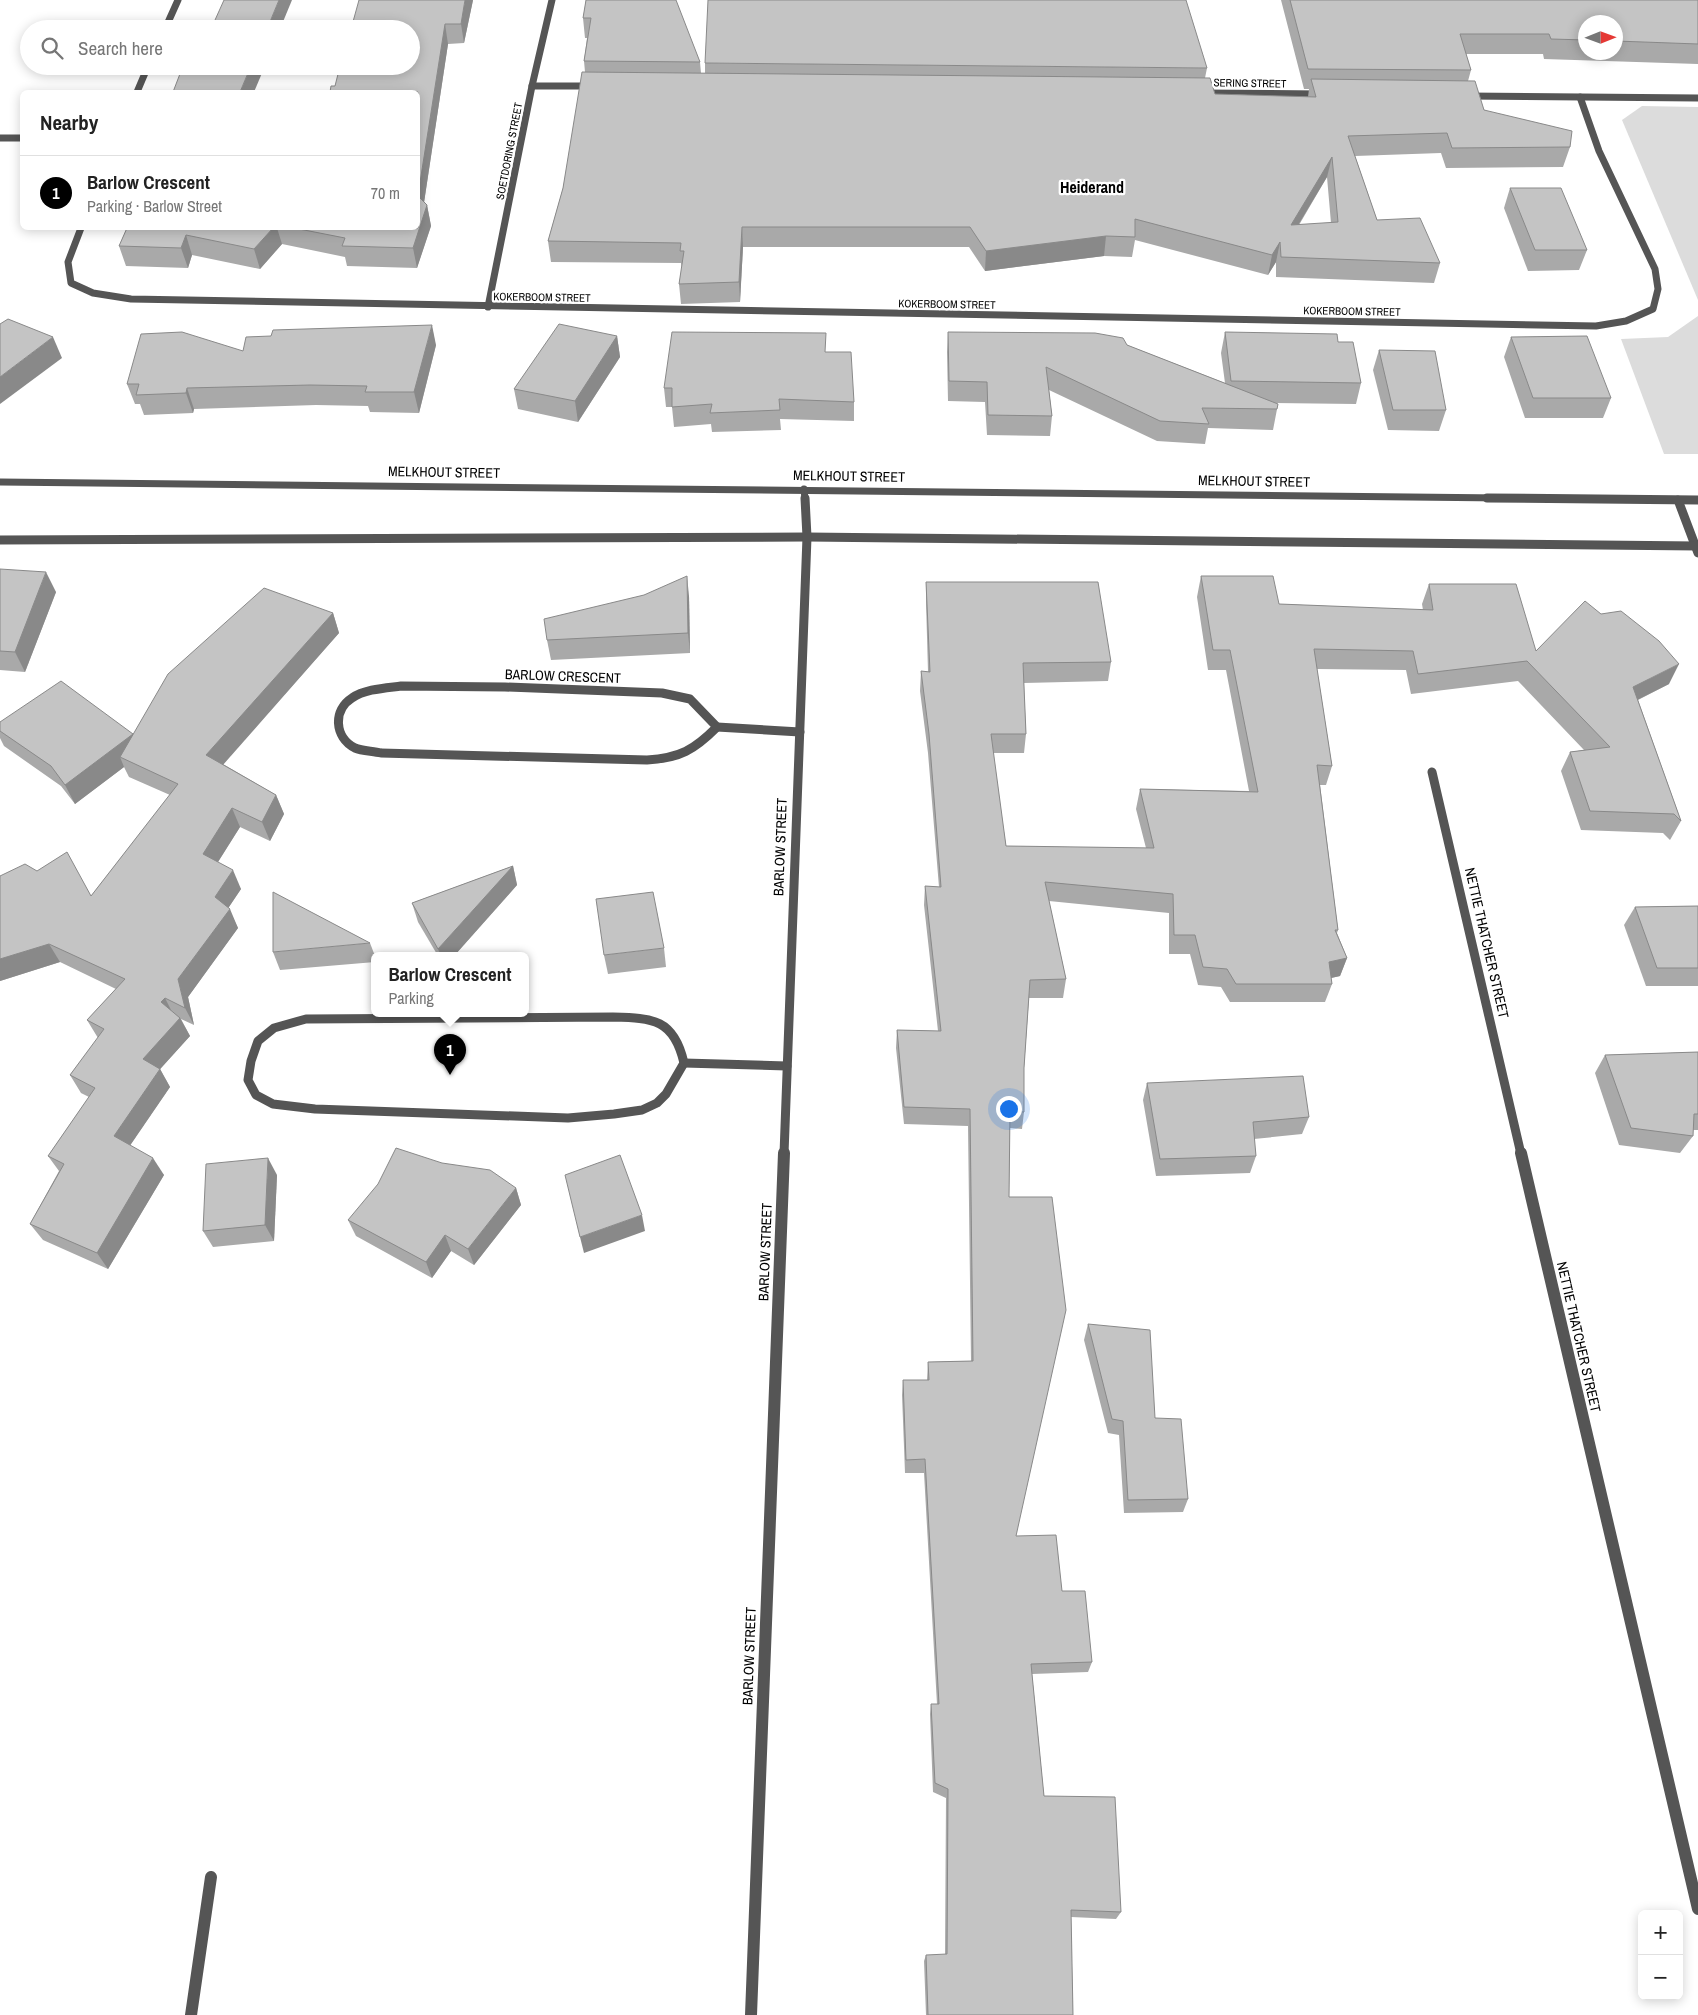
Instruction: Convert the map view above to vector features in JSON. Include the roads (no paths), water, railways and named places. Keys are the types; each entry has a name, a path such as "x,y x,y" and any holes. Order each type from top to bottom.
{"street":[{"path":"169,20 178,0"},
{"name":"SOETDORING STREET","path":"488,307 532,86 552,0"},
{"path":"138,90 144,75"},
{"path":"532,86 602,86"},
{"name":"SERING STREET","path":"1191,93 1330,94"},
{"path":"1460,96 1698,98"},
{"name":"KOKERBOOM STREET","path":"80,230 68,262 71,283 85,292 105,297 488,307 1596,326 1626,321 1653,309 1658,288 1655,269 1599,151 1580,97"},
{"path":"0,138 20,138"},
{"name":"MELKHOUT STREET","path":"0,482 804,489 1698,500"},
{"name":"BARLOW STREET","path":"751,2015 800,732 806,538 804,489"},
{"path":"0,540 806,538 1697,548 1678,500"},
{"name":"BARLOW CRESCENT","path":"401,686 505,687 662,693 690,699 717,727 699,746 672,759 632,760 381,754 355,748 342,737 337,720 342,707 353,697 380,689 401,686"},
{"path":"717,727 800,732"},
{"name":"NETTIE THATCHER STREET","path":"1432,772 1698,1909"},
{"path":"638,1018 657,1022 675,1034 684,1063 666,1094 657,1103 642,1110 568,1118 315,1109 273,1104 256,1094 248,1080 251,1061 258,1041 274,1028 306,1019 638,1018"},
{"path":"684,1063 787,1066"},
{"path":"190,2015 211,1877"}],"place":[{"name":"Barlow Crescent","path":"450,1075"}],"district":[{"name":"Heiderand","path":"1092,187"}]}
